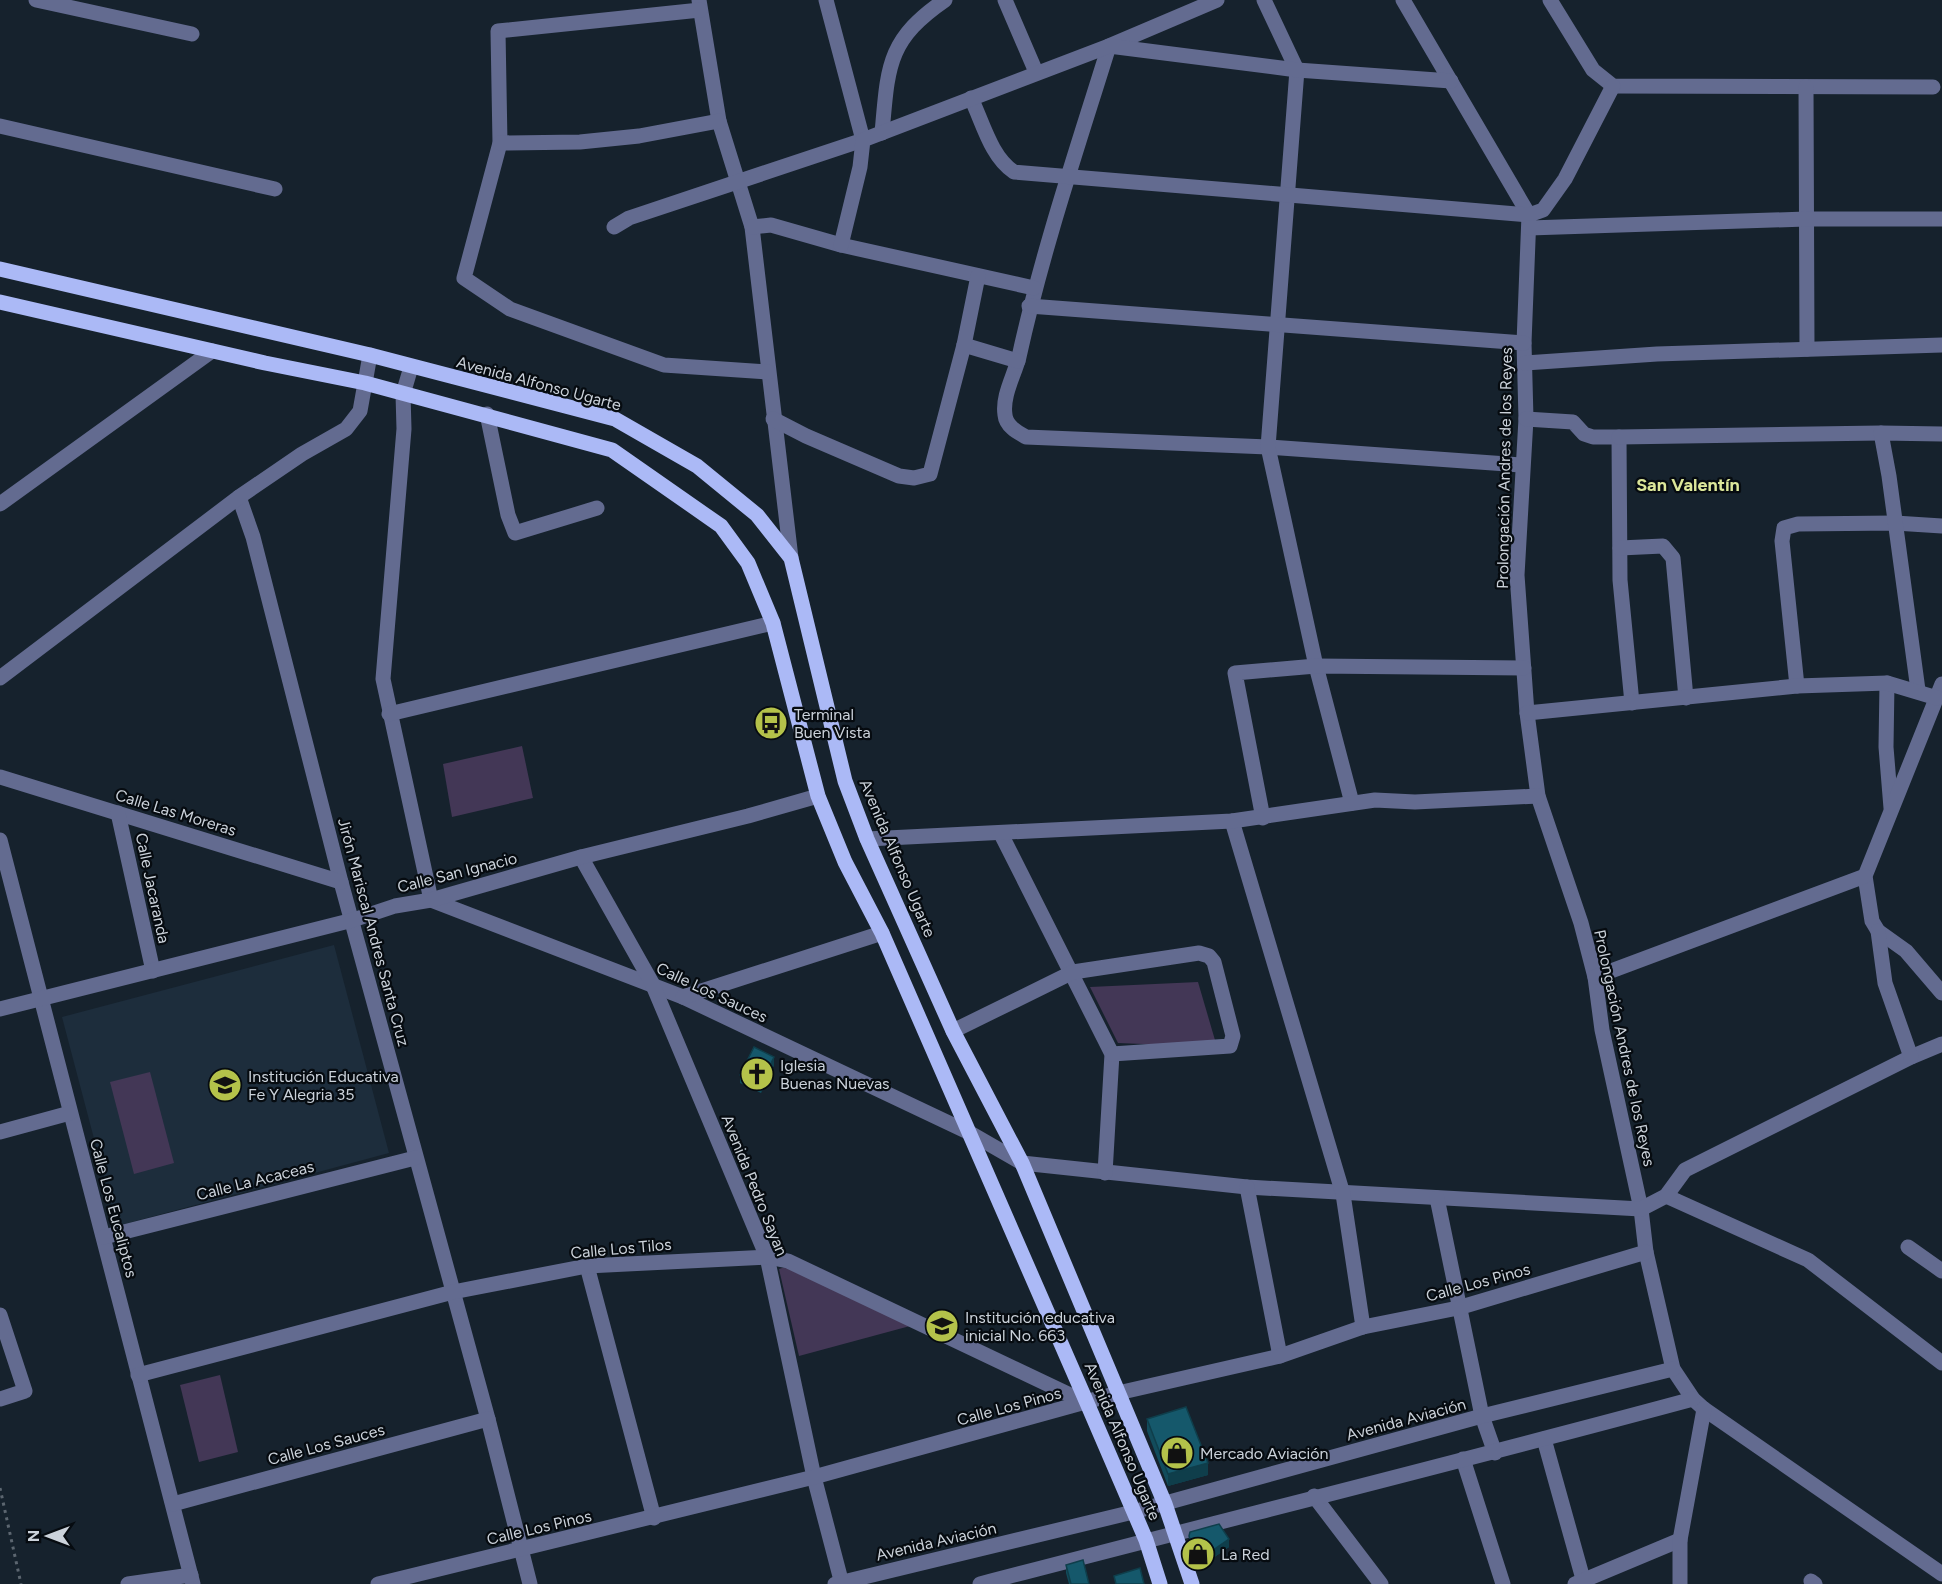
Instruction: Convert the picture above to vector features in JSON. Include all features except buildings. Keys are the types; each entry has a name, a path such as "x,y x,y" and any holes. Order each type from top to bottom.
{"main road":[{"name":"Avenida Alfonso Ugarte","path":"0,269 370,355 615,419 697,466 757,515 791,558 845,781 867,839 953,1030 1022,1163 1165,1504 1192,1584"},
{"name":"Avenida Alfonso Ugarte","path":"0,302 212,351 365,383 487,414 612,450 721,526 748,563 773,623 818,796 845,862 882,933 1088,1403 1146,1540 1160,1584"}],"street":[{"path":"36,0 192,34"},
{"path":"826,0 863,140 860,167 841,245"},
{"path":"882,133 887,78 899,43 918,18 945,0"},
{"path":"1005,0 1036,72"},
{"path":"614,227 629,218 882,133 1036,72 1109,46 1217,0"},
{"path":"1264,0 1297,70 1268,447 1316,666 1352,803"},
{"path":"1403,0 1529,222"},
{"path":"1550,0 1593,70 1613,86 1933,87"},
{"path":"768,372 664,365 510,309 464,278 500,143 498,32 699,5 719,121 752,227 791,558"},
{"path":"1109,46 1297,70 1451,81"},
{"path":"1109,46 1029,306 1018,361 1005,404 1005,417 1013,429 1026,437 1268,447 1521,465"},
{"path":"1529,222 1543,210 1565,179 1613,86"},
{"path":"1806,87 1807,349"},
{"path":"971,98 1003,165 1014,172 1288,194 1529,222 1942,219"},
{"path":"500,143 580,142 639,136 719,121"},
{"path":"0,126 275,189"},
{"name":"Prolongación Andres de los Reyes","path":"1529,222 1524,343 1526,419 1521,465 1517,575 1527,713 1538,796 1545,826 1581,923 1595,976 1602,1030 1641,1209 1646,1252 1673,1370 1699,1404 1942,1574"},
{"path":"752,227 771,225 841,245 1034,288"},
{"path":"773,419 806,436 899,476 914,478 930,474 964,345 978,276"},
{"path":"1029,306 1524,343"},
{"path":"964,345 1018,361"},
{"path":"1525,363 1807,349 1942,345"},
{"path":"0,504 212,351"},
{"path":"0,678 239,497 302,454 346,429 360,411 370,355"},
{"path":"411,367 403,394 404,429 384,640 383,679 388,714 431,900"},
{"path":"487,414 508,515 515,533 597,508"},
{"path":"1526,419 1573,422 1584,434 1593,437 1942,434"},
{"path":"1881,433 1918,690"},
{"path":"1619,437 1620,580 1632,703"},
{"name":"Jirón Mariscal Andres Santa Cruz","path":"239,497 253,537 341,882 488,1419 530,1584"},
{"path":"1797,687 1782,541 1784,528 1798,524 1895,522 1942,526"},
{"path":"1620,548 1663,546 1673,558 1686,698"},
{"path":"388,714 773,623"},
{"path":"1263,818 1235,674 1316,666 1524,668"},
{"path":"1887,683 1886,747 1892,811"},
{"path":"1527,713 1797,687 1887,683 1918,690 1939,691 1865,876 1872,921 1878,931 1906,951 1942,993"},
{"name":"Calle Las Moreras","path":"0,777 341,882"},
{"name":"Calle San Ignacio","path":"0,1009 353,920 394,906 431,900 581,857 748,816 818,796"},
{"path":"867,839 1232,821 1352,803 1538,796"},
{"name":"Calle Jacaranda","path":"118,813 153,971"},
{"path":"1232,821 1343,1194 1363,1327"},
{"path":"1001,834 1073,972 1112,1054 1105,1173"},
{"name":"Calle Los Eucaliptos","path":"0,840 5,879 41,998 192,1579"},
{"name":"Avenida Pedro Sayan","path":"581,857 652,983 767,1257 814,1477 840,1583"},
{"path":"1595,976 1865,876"},
{"name":"Calle Los Sauces","path":"431,900 652,983 970,1133 1022,1163"},
{"path":"1878,931 1884,983 1911,1056"},
{"path":"683,997 882,933"},
{"path":"953,1030 1073,972 1199,953 1209,956 1214,962 1233,1036 1230,1046 1112,1054"},
{"path":"1022,1163 1105,1173 1343,1194 1641,1209 1666,1196 1685,1170 1911,1056 1942,1044"},
{"path":"0,1132 70,1113"},
{"name":"Calle La Acaceas","path":"104,1237 415,1158"},
{"path":"1247,1186 1280,1356"},
{"path":"1666,1196 1808,1260 1942,1363"},
{"path":"1437,1198 1482,1416 1495,1453"},
{"path":"1908,1247 1942,1271"},
{"name":"Calle Los Pinos","path":"378,1584 814,1477 1118,1393 1280,1356 1363,1327 1458,1308 1646,1252"},
{"name":"Calle Los Tilos","path":"138,1375 453,1292 587,1266 767,1257 788,1261 1088,1403"},
{"path":"587,1266 654,1518"},
{"path":"0,1315 25,1391 0,1399"},
{"name":"Avenida Aviación","path":"840,1583 1165,1504 1482,1416 1673,1370"},
{"path":"980,1584 1314,1496 1495,1453 1544,1439 1699,1404 1680,1540 1680,1584"},
{"name":"Calle Los Sauces","path":"173,1504 488,1419"},
{"path":"1544,1439 1579,1582 1680,1540"},
{"path":"1462,1459 1503,1584"},
{"path":"1314,1496 1381,1584"},
{"path":"128,1584 192,1579"}],"path":[{"path":"0,1488 21,1584"}],"shaded area":[{"path":"522,746 533,798 452,817 443,764"},
{"name":"Institución Educativa Fe Y Alegria 35","path":"334,945 389,1153 117,1226 62,1017"},
{"path":"1198,982 1217,1047 1118,1043 1090,987"},
{"path":"150,1072 174,1163 134,1174 110,1082"},
{"path":"785,1267 910,1326 799,1356 779,1269"},
{"path":"220,1375 238,1452 199,1462 180,1385"}],"place":[{"name":"Terminal Buen Vista","path":"771,723"},
{"name":"Iglesia Buenas Nuevas","path":"757,1074"},
{"name":"Institución Educativa Fe Y Alegria 35","path":"225,1085"},
{"name":"Institución educativa inicial No. 663","path":"942,1326"},
{"name":"Mercado Aviación","path":"1177,1453"},
{"name":"La Red","path":"1198,1554"}],"district":[{"name":"San Valentín","path":"1688,485"}]}
